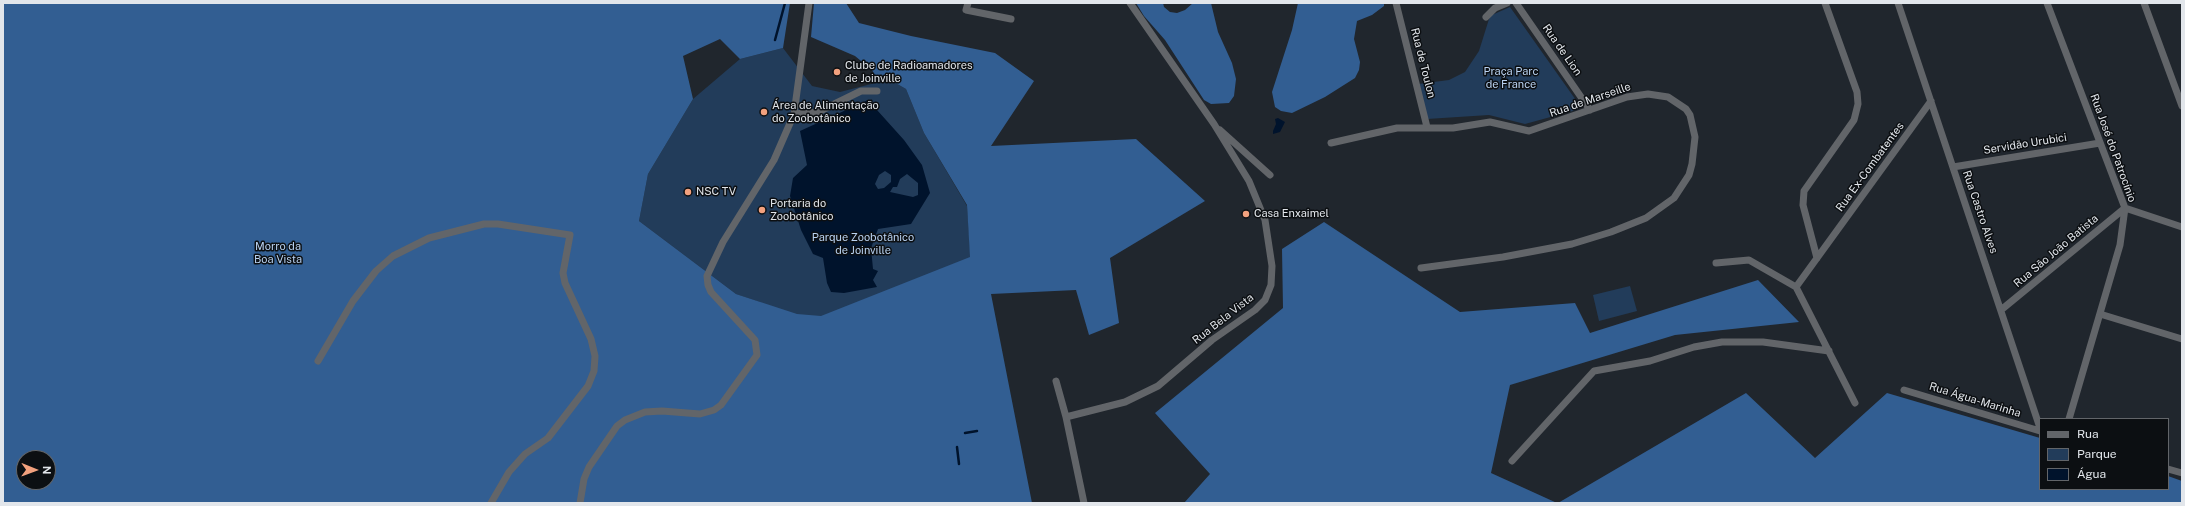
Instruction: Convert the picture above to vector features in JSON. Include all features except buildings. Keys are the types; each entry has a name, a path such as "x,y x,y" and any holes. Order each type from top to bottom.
{"street":[{"path":"580,503 584,479 589,467 617,426 625,420 645,412 662,411 700,414 714,410 721,405 753,363 757,355 756,340 711,292 708,285 707,276 723,242 774,160 794,114 809,3"},
{"path":"968,3 966,10 1011,19"},
{"name":"Rua Bela Vista","path":"1066,417 1125,402 1149,391 1174,373 1212,340 1255,310 1265,300 1270,285 1272,266 1265,220 1249,181 1214,124 1130,3"},
{"name":"Rua de Toulon","path":"1396,3 1427,127"},
{"path":"1486,17 1495,8 1507,3"},
{"name":"Rua de Lion","path":"1516,3 1590,110"},
{"path":"1817,258 1803,205 1804,191 1854,120 1858,104 1857,92 1825,3"},
{"name":"Rua Castro Alves","path":"1898,3 2039,427"},
{"name":"Rua José do Patrocínio","path":"2047,3 2125,208 2121,240 2069,418"},
{"path":"2144,3 2182,106"},
{"path":"794,114 818,112 861,91 877,91"},
{"name":"Rua de Marseille","path":"1331,143 1386,130 1427,127 1453,128 1490,122 1529,131 1627,97 1648,94 1668,97 1686,109 1693,123 1695,137 1692,164 1682,187 1670,202 1646,218 1611,232 1572,244 1503,257 1421,268"},
{"name":"Rua Ex-Combatentes","path":"1796,287 1931,101"},
{"path":"1214,124 1270,175"},
{"name":"Servidão Urubici","path":"1953,167 2100,143"},
{"path":"2125,208 2182,227"},
{"name":"Rua São João Batista","path":"2001,310 2125,208"},
{"path":"318,362 353,301 376,271 400,252 429,238 484,224 498,224 570,235 563,273 565,283 591,339 595,356 594,371 588,386 548,438 525,454 508,472 491,503"},
{"path":"1716,263 1749,260 1796,287 1855,403"},
{"path":"2100,314 2182,339"},
{"path":"1512,461 1594,371 1650,362 1694,347 1722,342 1763,342 1828,351"},
{"path":"1056,381 1066,417 1084,503"},
{"name":"Rua Água-Marinha","path":"1904,390 2039,430"},
{"path":"2169,469 2182,473"}],"green space":[{"name":"Morro da Boa Vista","path":"3,3 790,3 783,48 740,59 720,39 683,56 693,99 648,174 639,221 736,294 797,314 821,316 970,257 967,205 924,133 906,89 892,81 879,82 872,70 855,56 811,37 814,3 846,3 859,23 911,36 995,53 1034,81 991,146 1136,139 1205,201 1110,258 1119,323 1089,335 1076,290 991,294 1032,503 3,503"},
{"path":"1136,3 1163,3 1164,7 1170,12 1177,13 1185,10 1193,3 1211,3 1218,32 1232,63 1236,79 1234,96 1229,103 1211,104 1204,100 1165,40 1144,16"},
{"path":"1298,3 1384,3 1384,6 1372,15 1357,21 1354,39 1360,62 1359,70 1355,78 1325,97 1292,113 1281,111 1275,107 1272,92 1292,30"},
{"name":"Praça Parc de France","path":"1510,7 1578,103 1576,110 1525,124 1489,115 1427,119 1418,84 1449,80 1465,72 1479,51 1489,19 1492,15"},
{"name":"Parque Zoobotânico de Joinville","path":"783,48 812,86 840,92 879,82 892,81 906,89 924,133 967,206 984,447 760,302 736,294 639,221 648,174 693,99 740,59"},
{"path":"1324,222 1460,312 1575,303 1590,333 1758,280 1799,322 1675,335 1510,385 1491,473 1557,503 1184,503 1210,474 1155,413 1283,308 1282,249"},
{"path":"1630,286 1637,311 1599,321 1593,295"},
{"path":"1746,393 1815,458 1887,393 2039,438 2039,490 2169,490 2169,476 2182,481 2182,503 1558,503"}],"water":[{"path":"868,100 904,140 922,165 930,193 911,224 878,229 871,248 873,269 878,271 873,280 877,287 844,293 831,292 827,283 823,258 813,254 801,230 790,196 793,178 807,165 800,131","holes":["885,171 891,175 891,182 884,188 878,189 875,184 879,175","907,174 918,183 918,195 913,197 890,192 893,187 897,187 900,179"]},
{"path":"1278,118 1285,122 1280,132 1273,134 1276,124 1275,119"}],"waterway":[{"path":"775,40 785,3"},
{"path":"965,433 977,431"},
{"path":"957,447 959,464"}],"place":[{"name":"Clube de Radioamadores de Joinville","path":"837,72"},
{"name":"Área de Alimentação do Zoobotânico","path":"764,112"},
{"name":"NSC TV","path":"688,192"},
{"name":"Portaria do Zoobotânico","path":"762,210"},
{"name":"Casa Enxaimel","path":"1246,214"}]}
